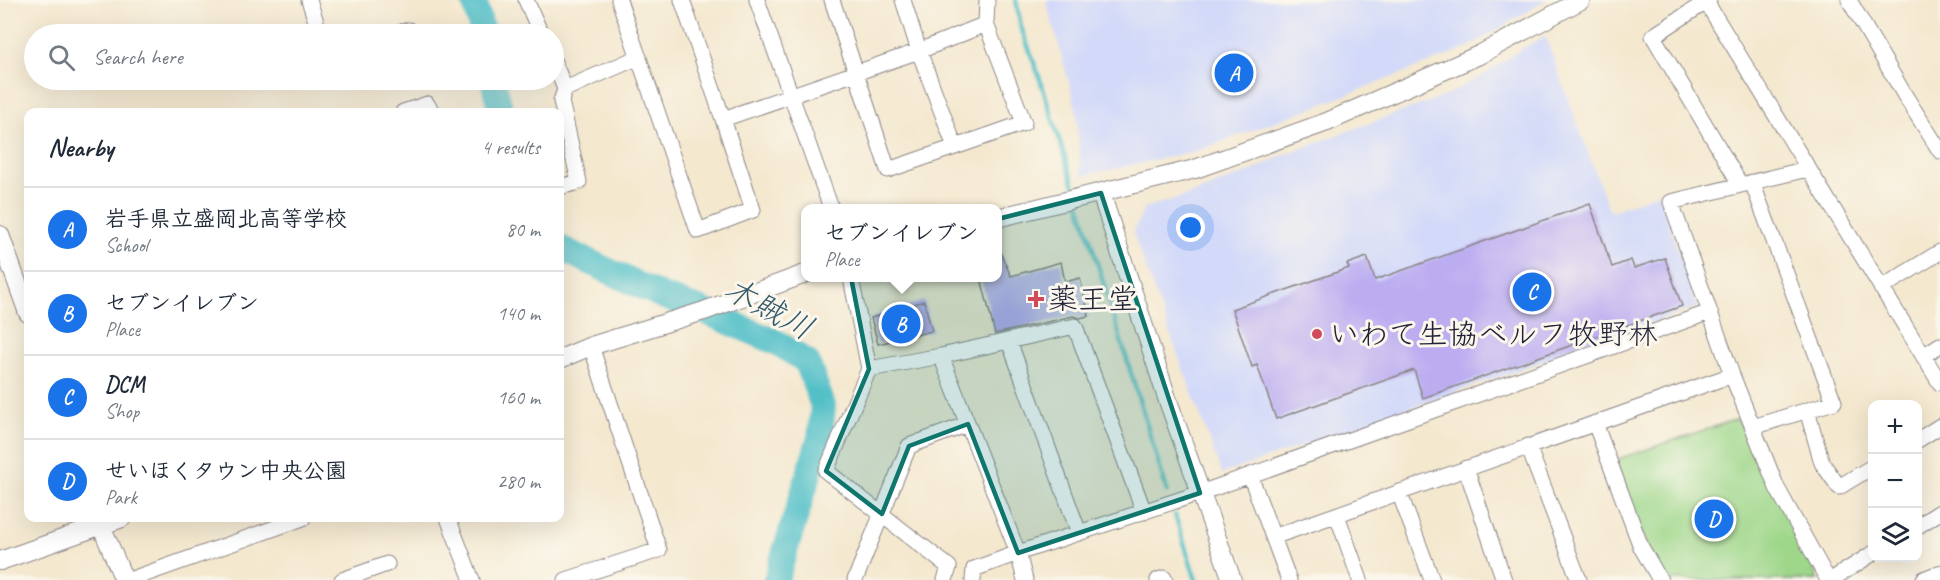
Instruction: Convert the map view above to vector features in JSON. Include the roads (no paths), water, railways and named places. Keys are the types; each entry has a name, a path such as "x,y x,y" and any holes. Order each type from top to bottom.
{"street":[{"path":"309,0 317,24"},
{"path":"526,0 537,24"},
{"path":"619,0 698,231 753,210 682,0"},
{"path":"757,0 830,204"},
{"path":"832,0 888,170 1024,123 986,24 987,0"},
{"path":"903,0 919,51 955,147"},
{"path":"1002,217 1195,169 1328,122 1479,55 1581,0"},
{"path":"1849,0 1940,151"},
{"path":"1753,426 1834,402 1746,183 1653,36 1707,1 1807,169 1940,383"},
{"path":"723,119 919,51 986,24"},
{"path":"563,108 561,101 566,89 639,57"},
{"path":"564,84 566,89"},
{"path":"415,108 427,104 430,108"},
{"path":"564,114 579,182 564,186"},
{"path":"1807,169 1671,202 1732,375 1777,488 1830,580 1868,556"},
{"path":"1101,193 1144,331 1232,580"},
{"path":"0,235 24,303"},
{"path":"1881,288 1940,252"},
{"path":"564,357 591,346 704,311 801,275"},
{"path":"852,282 869,369 826,471 949,567 945,580"},
{"path":"973,580 974,569 1018,553 1200,493 1710,312"},
{"path":"869,369 941,356 1075,326 1144,512"},
{"path":"1009,341 1078,533"},
{"path":"1923,356 1940,345"},
{"path":"566,580 659,550 591,346"},
{"path":"941,356 1018,553 1026,580"},
{"path":"1273,537 1732,375"},
{"path":"1807,410 1822,462 1839,487 1868,469"},
{"path":"1595,423 1641,547 1660,580"},
{"path":"855,580 909,446 968,424"},
{"path":"1922,437 1940,426"},
{"path":"1528,446 1580,580"},
{"path":"1466,468 1504,580"},
{"path":"1250,475 1289,580"},
{"path":"1399,492 1432,580"},
{"path":"1922,523 1940,512"},
{"path":"1338,518 1360,580"},
{"path":"0,561 98,522"},
{"path":"100,522 124,580"},
{"path":"129,580 292,522"},
{"path":"450,522 472,580"},
{"path":"342,580 387,564"},
{"path":"1925,580 1940,574"},
{"path":"1158,580 1164,578 1165,580"}],"waterway":[{"name":"木賊川","path":"474,0 480,24"},
{"path":"1016,0 1021,27 1077,195"},
{"name":"木賊川","path":"496,90 500,108"},
{"path":"1079,203 1167,491"},
{"name":"木賊川","path":"564,250 662,296 704,311 778,343 807,362 823,406 820,438 776,580"},
{"path":"1175,515 1196,580"}],"place":[{"name":"岩手県立盛岡北高等学校","path":"1234,73"},
{"name":"DCM","path":"1532,292"},
{"name":"薬王堂","path":"1036,299"},
{"name":"セブンイレブン","path":"901,324"},
{"name":"いわて生協ベルフ牧野林","path":"1317,334"},
{"name":"せいほくタウン中央公園","path":"1714,519"}]}
